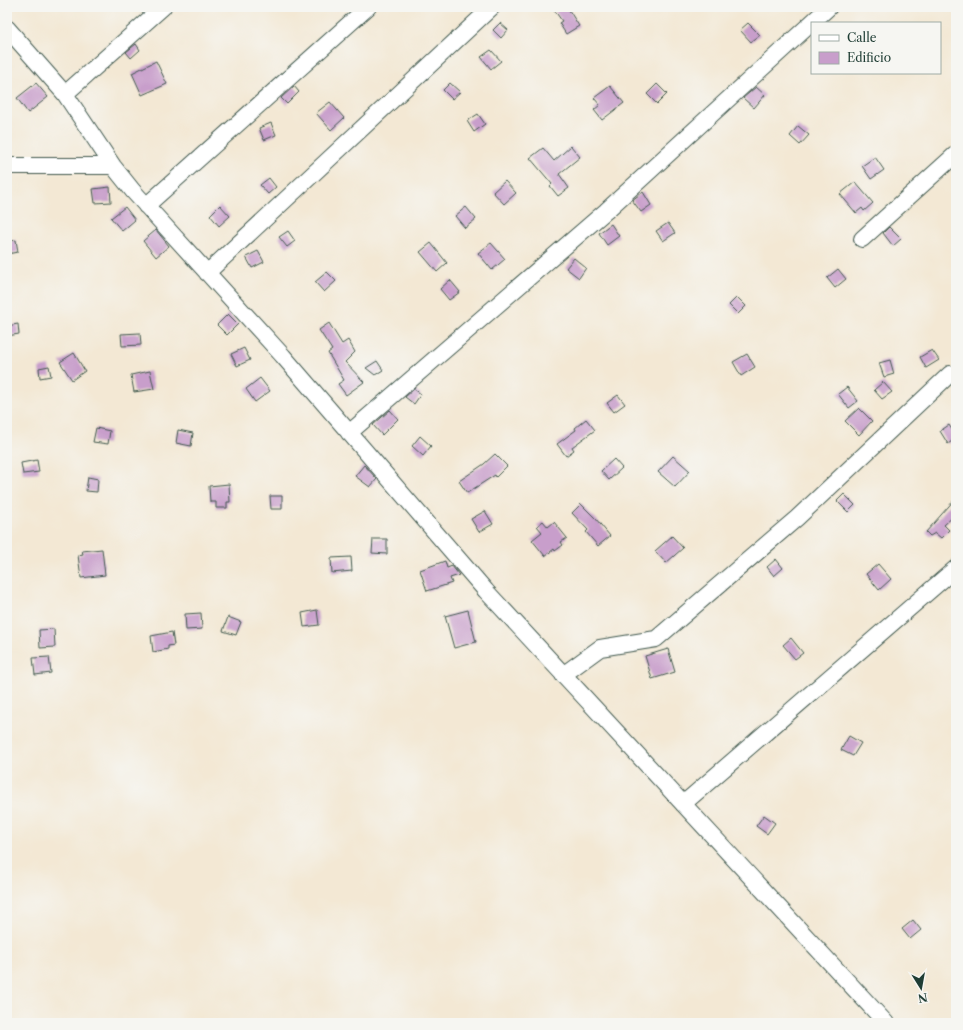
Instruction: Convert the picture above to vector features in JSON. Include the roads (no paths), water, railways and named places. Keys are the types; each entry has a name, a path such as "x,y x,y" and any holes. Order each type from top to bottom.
{"street":[{"path":"65,94 163,7"},
{"path":"146,206 368,7"},
{"path":"207,273 492,7"},
{"path":"813,22 829,7"},
{"path":"349,433 606,210 811,23"},
{"path":"7,28 65,94 113,166 146,206 283,356 486,591 886,1023"},
{"path":"862,239 956,154"},
{"path":"7,166 113,166"},
{"path":"563,675 600,648 656,638 797,518 950,374"},
{"path":"683,804 956,568"}]}
